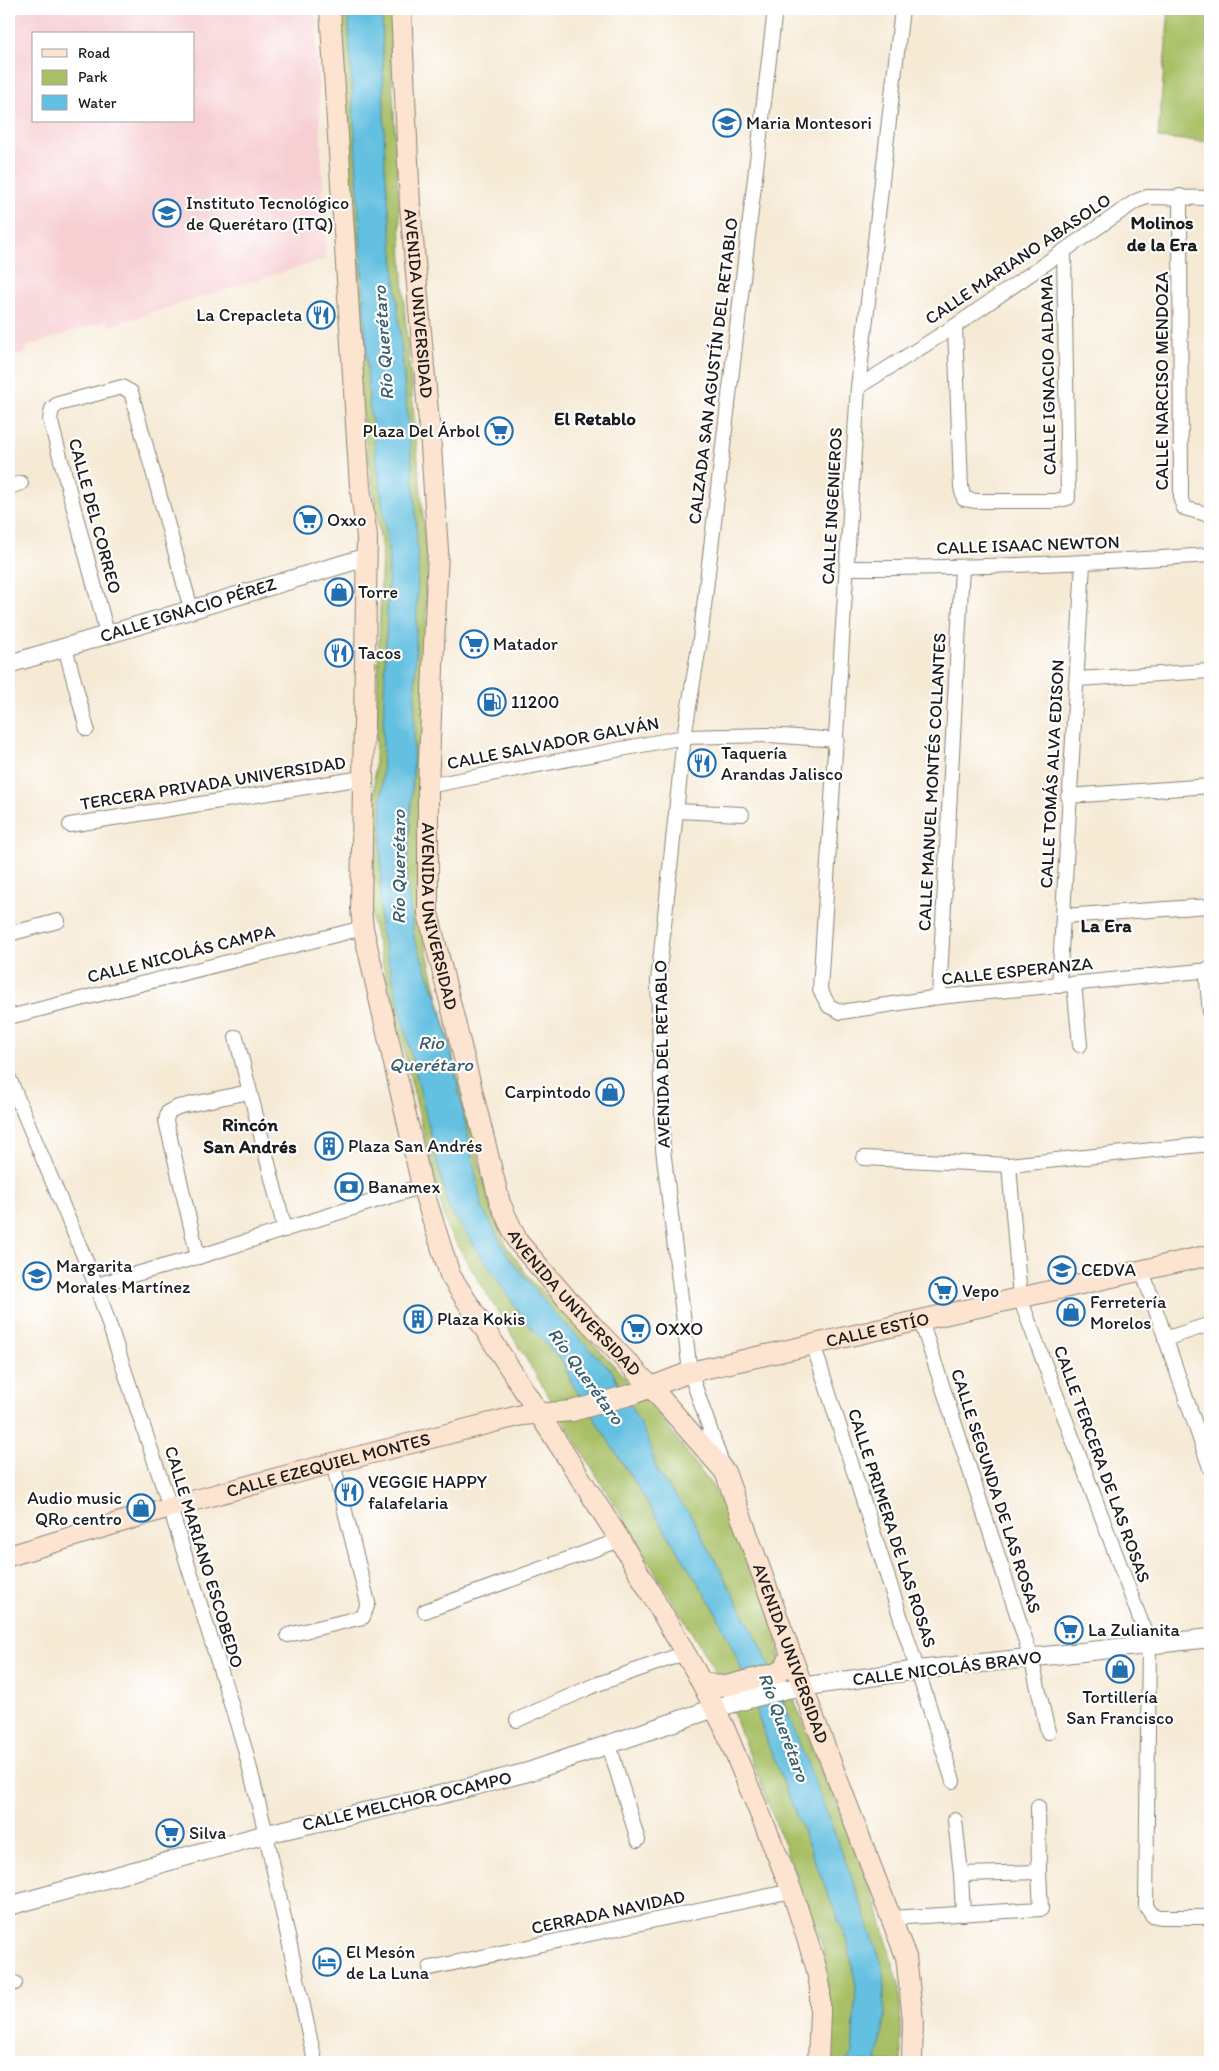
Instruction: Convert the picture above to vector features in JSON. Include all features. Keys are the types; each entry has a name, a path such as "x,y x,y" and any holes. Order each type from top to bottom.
{"main road":[{"path":"330,9 350,335 367,556 361,909 363,928 422,1186 450,1275 620,1540 686,1652 715,1708 792,1891 820,1987 818,2062"},
{"name":"AVENIDA UNIVERSIDAD","path":"401,9 410,196 431,438 438,551 428,786 428,913 500,1203 518,1242 642,1391 725,1472 791,1654 789,1682 906,1957 913,2020 912,2062"},
{"name":"CALLE ESTÍO","path":"690,1372 1210,1255"},
{"path":"642,1391 690,1372"},
{"name":"CALLE EZEQUIEL MONTES","path":"9,1556 170,1507 333,1463 522,1415 572,1411 642,1391"},
{"path":"701,1681 734,1694 789,1682"}],"street":[{"name":"CALZADA SAN AGUSTÍN DEL RETABLO","path":"684,737 701,630 775,9"},
{"name":"CALLE INGENIEROS","path":"829,1006 820,990 838,740 858,387 902,9"},
{"name":"CALLE MARIANO ABASOLO","path":"858,387 955,326 1136,201 1147,197 1180,196 1210,198"},
{"name":"CALLE NARCISO MENDOZA","path":"1180,196 1181,500 1184,508 1210,515"},
{"name":"CALLE IGNACIO ALDAMA","path":"955,326 961,487 964,499 976,502 1055,501 1068,498 1064,252"},
{"name":"CALLE DEL CORREO","path":"108,633 50,418 52,409 58,404 122,387 131,392 136,403 191,609"},
{"name":"CALLE ISAAC NEWTON","path":"848,568 962,568 1210,555"},
{"name":"CALLE IGNACIO PÉREZ","path":"9,664 367,556"},
{"name":"CALLE TOMÁS ALVA EDISON","path":"1059,986 1068,796 1083,563"},
{"name":"CALLE MANUEL MONTÉS COLLANTES","path":"940,997 962,568"},
{"path":"65,647 87,729"},
{"path":"1076,679 1210,670"},
{"name":"CALLE SALVADOR GALVÁN","path":"428,786 684,737 769,735 838,740"},
{"name":"AVENIDA DEL RETABLO","path":"684,737 658,981 663,1149 690,1372 725,1472"},
{"name":"TERCERA PRIVADA UNIVERSIDAD","path":"70,825 362,778"},
{"path":"1068,796 1210,786"},
{"path":"676,811 742,814"},
{"path":"1063,916 1210,906"},
{"path":"9,934 58,921"},
{"name":"CALLE NICOLÁS CAMPA","path":"9,1017 363,928"},
{"path":"1208,970 1210,1013"},
{"name":"CALLE ESPERANZA","path":"829,1006 841,1012 940,997 1208,970"},
{"path":"1074,984 1080,1045"},
{"path":"236,1037 285,1230"},
{"name":"CALLE MARIANO ESCOBEDO","path":"9,1078 96,1285 170,1507 245,1749 266,1834 315,2062"},
{"path":"198,1257 166,1121 168,1112 178,1107 249,1092"},
{"path":"864,1158 1009,1165 1210,1144"},
{"name":"CALLE TERCERA DE LAS ROSAS","path":"1009,1165 1020,1298 1149,1644"},
{"path":"96,1285 198,1257 422,1186"},
{"path":"1142,1270 1165,1340 1206,1440 1210,1468"},
{"name":"CALLE SEGUNDA DE LAS ROSAS","path":"921,1321 1031,1657 1048,1732"},
{"path":"1165,1340 1210,1324"},
{"name":"CALLE PRIMERA DE LAS ROSAS","path":"813,1344 953,1781"},
{"path":"288,1635 363,1617 366,1612 368,1603 333,1463"},
{"path":"425,1611 620,1540"},
{"name":"CALLE NICOLÁS BRAVO","path":"789,1682 1210,1638"},
{"path":"1149,1644 1146,1906 1152,1915 1160,1917 1210,1917"},
{"path":"517,1720 595,1685 686,1652"},
{"name":"CALLE MELCHOR OCAMPO","path":"9,1906 266,1834 440,1795 528,1772 715,1708 734,1694"},
{"path":"609,1745 638,1840"},
{"path":"891,1918 1041,1909 1038,1807"},
{"path":"955,1820 963,1914"},
{"path":"961,1874 1039,1872"},
{"name":"CERRADA NAVIDAD","path":"430,1968 792,1891"}],"shaded area":[{"name":"Instituto Tecnológico de Querétaro (ITQ)","path":"9,9 315,9 326,259 109,326 107,320 26,347 27,353 9,359"}],"green space":[{"path":"339,9 393,9 391,57 405,315 428,573 419,916 489,1201 507,1247 531,1280 656,1411 712,1486 741,1541 777,1626 779,1654 796,1705 871,1886 900,1988 901,2062 826,2062 828,1984 820,1938 721,1681 447,1228 370,912 382,551 363,423"},
{"path":"1169,9 1210,9 1210,142 1158,138"}],"water":[{"name":"Rio Querétaro","path":"348,9 382,9 385,166 415,499 418,565 413,772 407,881 414,939 437,997 451,1051 482,1207 508,1256 552,1311 612,1371 648,1439 658,1474 692,1517 764,1652 854,1883 883,1968 885,2018 877,2062 846,2062 852,2054 856,1986 848,1944 769,1747 739,1663 714,1608 573,1385 562,1361 525,1321 448,1206 380,926 383,723 389,556 369,402"}],"place":[{"name":"Maria Montesori","path":"727,123"},
{"name":"Instituto Tecnológico de Querétaro (ITQ)","path":"167,213"},
{"name":"La Crepacleta","path":"321,315"},
{"name":"Plaza Del Árbol","path":"499,431"},
{"name":"Oxxo","path":"308,520"},
{"name":"Torre","path":"339,592"},
{"name":"Matador","path":"474,644"},
{"name":"Tacos","path":"339,653"},
{"name":"11200","path":"492,702"},
{"name":"Taquería Arandas Jalisco","path":"702,763"},
{"name":"Carpintodo","path":"610,1092"},
{"name":"Plaza San Andrés","path":"329,1146"},
{"name":"Banamex","path":"349,1187"},
{"name":"CEDVA","path":"1062,1270"},
{"name":"Margarita Morales Martínez","path":"37,1276"},
{"name":"Vepo","path":"943,1291"},
{"name":"Ferretería Morelos","path":"1071,1312"},
{"name":"Plaza Kokis","path":"418,1319"},
{"name":"OXXO","path":"636,1329"},
{"name":"VEGGIE HAPPY falafelaria","path":"349,1492"},
{"name":"Audio music QRo centro","path":"141,1508"},
{"name":"La Zulianita","path":"1069,1630"},
{"name":"Tortillería San Francisco","path":"1120,1669"},
{"name":"Silva","path":"170,1833"},
{"name":"El Mesón de La Luna","path":"327,1962"}],"district":[{"name":"Molinos de la Era","path":"1162,233"},
{"name":"El Retablo","path":"595,418"},
{"name":"La Era","path":"1106,925"},
{"name":"Rincón San Andrés","path":"250,1135"}],"water label":[{"name":"Río Querétaro","path":"383,343"},
{"name":"Río Querétaro","path":"398,867"},
{"name":"Río Querétaro","path":"586,1376"},
{"name":"Río Querétaro","path":"784,1727"}]}
